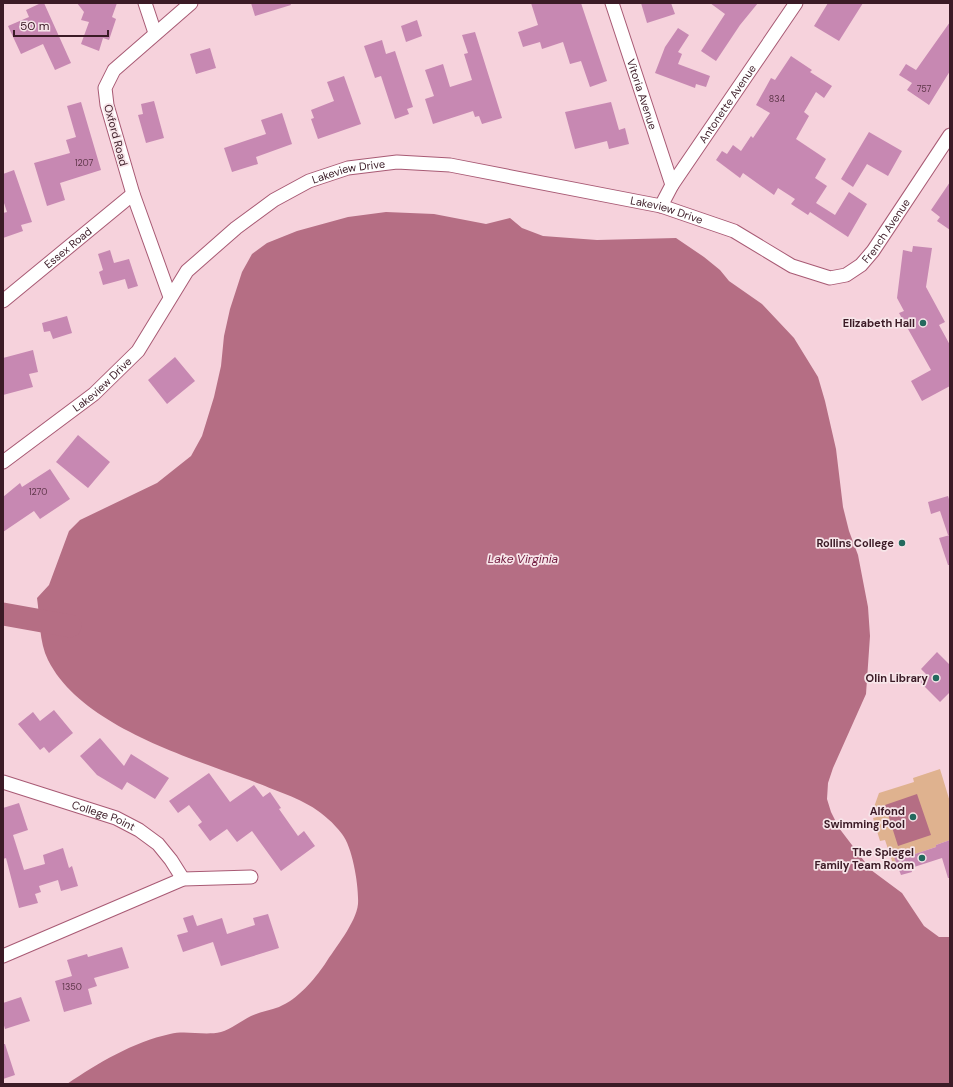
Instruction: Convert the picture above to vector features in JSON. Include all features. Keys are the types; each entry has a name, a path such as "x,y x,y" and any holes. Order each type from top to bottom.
{"street":[{"path":"145,3 155,32"},
{"name":"Oxford Road","path":"170,297 133,194 107,105 105,88 114,70 155,32 191,3"},
{"name":"Vitoria Avenue","path":"612,3 672,185"},
{"name":"Antonette Avenue","path":"661,206 672,185 796,3"},
{"name":"French Avenue","path":"792,266 830,278 846,275 861,265 873,251 950,135"},
{"name":"Lakeview Drive","path":"3,462 94,394 138,351 187,271 236,228 274,200 309,181 348,168 397,162 450,165 661,206 734,231 792,266"},
{"name":"Essex Road","path":"3,301 133,194"},
{"name":"College Point","path":"3,782 116,818 140,830 158,844 172,860 183,879"},
{"path":"3,956 183,879 251,877"}],"shaded area":[{"name":"Alfond Swimming Pool","path":"940,769 950,802 950,840 936,845 936,847 909,856 907,853 895,857 896,863 893,864 885,840 880,841 873,818 877,817 874,807 879,793 914,782 913,778"}],"water":[{"name":"Lake Virginia","path":"386,212 434,214 486,224 510,218 522,228 543,236 597,240 676,238 704,257 720,270 729,281 762,304 794,338 818,377 825,401 836,449 843,507 849,531 858,555 868,607 870,636 866,694 833,768 828,783 827,799 831,812 839,828 871,870 902,893 924,926 939,937 950,937 950,1084 67,1084 103,1061 143,1042 176,1033 215,1033 225,1031 251,1016 286,1004 311,983 321,970 349,927 356,911 358,904 357,888 352,858 346,840 332,822 313,807 296,798 173,752 113,723 86,705 64,684 48,660 41,638 37,598 49,585 69,531 80,520 157,483 191,456 202,436 214,397 221,366 224,336 230,309 242,272 252,254 267,243 297,231 348,217"},
{"name":"Alfond Swimming Pool","path":"917,794 931,835 898,846 885,805"}],"building":[{"path":"44,3 71,63 55,70 43,44 21,54 8,26 29,17 26,10"},
{"path":"77,3 117,3 112,17 116,19 109,40 103,38 99,51 81,44 89,22 81,20 84,12"},
{"path":"251,3 290,3 291,5 255,16"},
{"path":"531,3 581,3 607,81 590,87 581,61 570,64 563,42 542,49 540,42 523,47 518,32 538,25"},
{"path":"641,3 671,3 675,14 647,23"},
{"path":"710,3 758,3 740,25 716,61 701,51 725,14"},
{"path":"828,3 863,3 839,41 814,26"},
{"path":"417,20 422,36 406,42 401,26"},
{"path":"950,22 950,71 929,105 907,90 912,83 899,75 906,64 916,70"},
{"path":"678,28 689,35 678,52 682,54 678,64 710,76 706,87 696,84 695,88 655,73 665,47"},
{"path":"475,32 502,118 482,124 479,116 475,117 473,111 433,124 425,99 434,96 425,70 443,64 450,87 472,80 464,54 468,53 462,35"},
{"path":"382,40 386,54 395,51 413,107 407,109 409,114 395,119 381,76 375,78 364,46"},
{"path":"210,48 216,68 196,74 190,54"},
{"path":"791,56 812,70 810,72 832,86 824,98 816,92 804,112 809,116 796,139 826,159 815,178 827,186 816,203 835,215 849,192 867,204 848,237 810,212 808,215 791,204 795,199 778,188 774,195 743,173 740,178 716,160 722,151 727,154 733,145 741,151 751,136 753,138 770,113 756,105 771,78 775,80"},
{"path":"344,76 361,124 318,139 311,119 314,118 311,110 334,101 327,82"},
{"path":"154,101 164,138 146,143 138,115 143,114 141,104"},
{"path":"81,102 101,170 60,183 65,200 47,206 34,163 70,153 66,140 76,137 67,106"},
{"path":"611,102 619,130 625,128 629,144 609,149 607,141 575,149 565,112"},
{"path":"282,113 292,144 256,157 258,164 232,172 224,148 266,134 261,120"},
{"path":"869,132 902,151 888,176 867,164 853,187 841,179"},
{"path":"14,170 32,222 21,225 23,231 3,238 3,213 7,212 3,200 3,174"},
{"path":"950,182 950,230 937,221 940,217 931,210"},
{"name":"Elizabeth Hall","path":"913,246 932,248 926,287 945,322 939,325 950,345 950,386 922,401 911,381 931,370 899,313 904,311 897,298 903,250 912,252"},
{"path":"110,250 114,263 129,259 138,286 128,289 125,279 103,285 99,272 103,270 98,254"},
{"path":"67,316 72,333 53,339 50,331 44,332 42,323"},
{"path":"33,350 38,372 29,374 33,387 3,395 3,358"},
{"path":"175,357 195,381 167,404 148,380"},
{"path":"78,435 110,462 88,488 56,462"},
{"path":"50,469 70,499 40,519 34,511 3,532 3,497 20,483 22,487"},
{"path":"948,496 950,502 950,535 948,535 940,511 931,514 928,502"},
{"path":"950,535 950,565 948,565 939,538"},
{"name":"Olin Library","path":"937,652 950,665 950,692 940,702 919,681 926,674 921,669"},
{"path":"54,710 73,733 49,753 44,747 40,750 18,724 33,712 40,721"},
{"path":"100,738 124,766 131,754 169,778 155,799 127,782 122,790 97,775 80,756"},
{"path":"209,773 230,802 254,785 263,797 270,792 281,808 279,809 298,836 304,831 315,846 281,871 252,831 237,842 227,829 210,841 198,825 202,822 189,805 178,813 169,801"},
{"path":"19,803 28,830 13,835 24,870 45,864 43,855 63,848 69,868 72,866 78,886 61,891 58,880 39,886 41,892 35,894 38,903 19,908 6,858 3,859 3,808"},
{"name":"The Spiegel Family Team Room","path":"950,840 950,878 948,878 942,858 911,868 912,872 901,875 894,857 908,853 909,856 936,847 936,845"},
{"path":"268,914 279,948 221,966 213,942 183,952 177,935 188,932 183,918 193,915 197,926 222,918 227,934 255,925 253,918"},
{"path":"122,947 129,968 94,978 97,986 88,989 92,1004 64,1012 55,981 72,976 67,960 87,954 88,957"},
{"path":"21,997 30,1021 5,1029 3,1022 3,1003"},
{"path":"3,1044 5,1044 15,1075 3,1079"}],"waterway":[{"path":"3,614 70,626"}],"place":[{"name":"Elizabeth Hall","path":"923,323"},
{"name":"Rollins College","path":"902,543"},
{"name":"Olin Library","path":"936,678"},
{"name":"Alfond Swimming Pool","path":"913,817"},
{"name":"The Spiegel Family Team Room","path":"922,858"}]}
